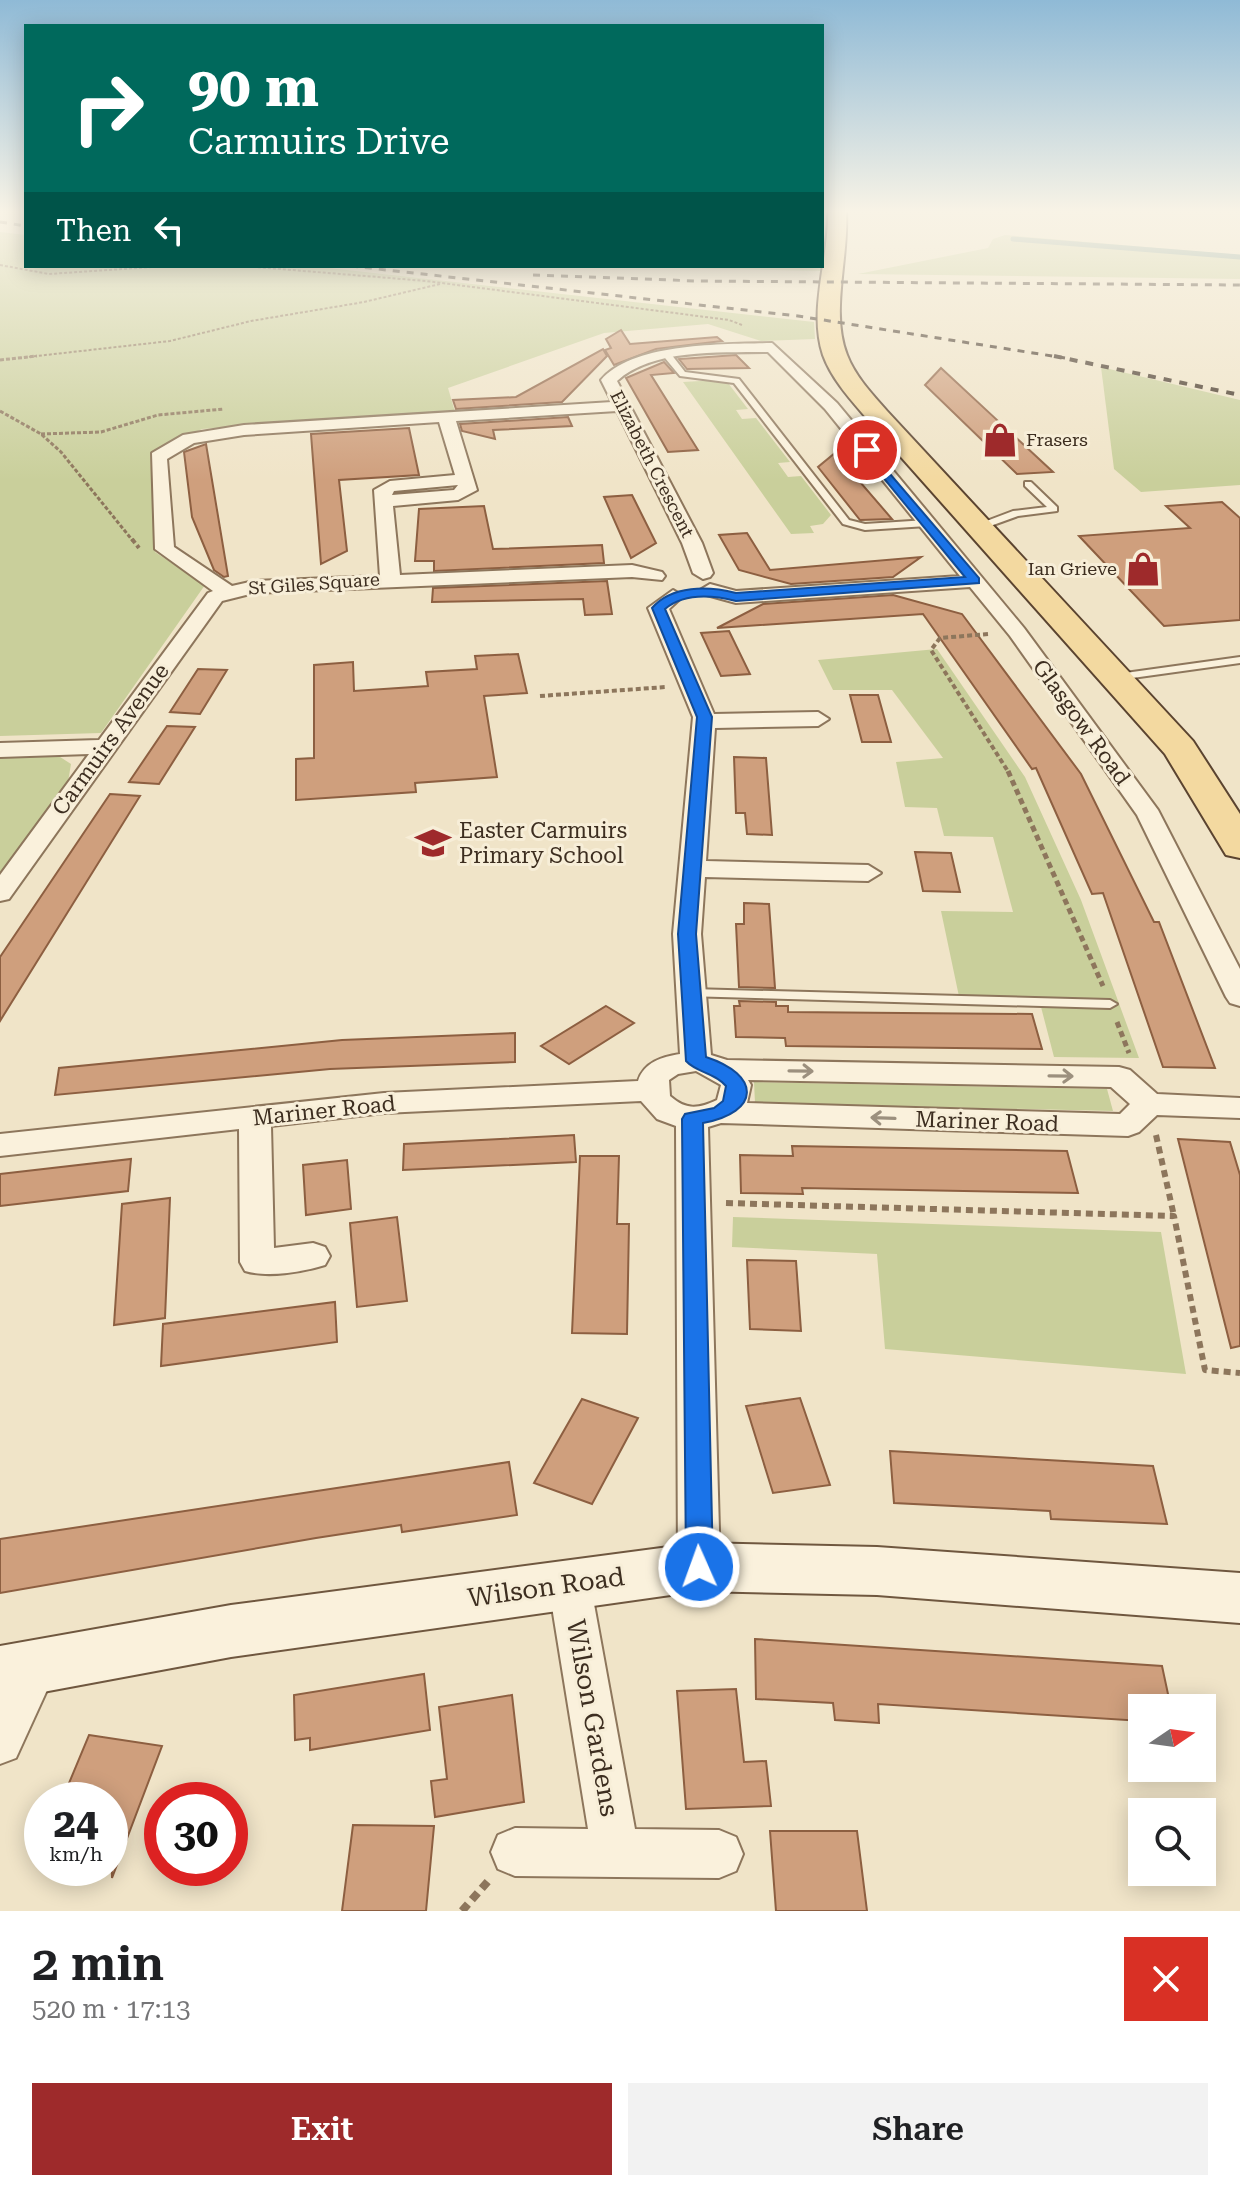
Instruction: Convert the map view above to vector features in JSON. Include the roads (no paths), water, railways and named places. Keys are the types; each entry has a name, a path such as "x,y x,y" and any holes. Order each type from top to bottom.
{"main road":[{"path":"833,301 830,331 835,356 858,391 1180,749 1240,846"}],"street":[{"name":"Elizabeth Crescent","path":"707,582 692,543 609,380 614,374 668,356 772,347"},
{"name":"Glasgow Road","path":"772,347 831,406 1017,632 1149,815 1240,997"},
{"path":"390,579 384,501 458,495 468,490 446,417 622,406"},
{"name":"St Giles Square","path":"446,417 244,430 189,439 158,457 165,549 227,592 390,579 632,571 670,578 693,596 707,582"},
{"path":"886,473 927,470"},
{"path":"649,1091 654,1103 663,1111 706,1116 736,1096 736,1085 710,1065 691,993 687,934 704,721 658,608 670,578"},
{"path":"707,582 736,597 974,581"},
{"name":"Carmuirs Avenue","path":"0,893 103,747 215,597 227,592"},
{"path":"704,721 818,719"},
{"path":"0,750 103,747"},
{"path":"691,869 867,872"},
{"name":"Mariner Road","path":"0,1145 384,1103 649,1091 653,1076 661,1068 710,1065 1119,1077 1149,1104 1128,1125 706,1116"},
{"path":"1149,1104 1240,1108"},
{"path":"699,1567 693,1202 706,1116"},
{"path":"255,1117 257,1262 313,1256"},
{"name":"Wilson Road","path":"18,1670 231,1631 569,1582 699,1567 877,1571 1240,1598"},
{"name":"Wilson Gardens","path":"569,1582 616,1853"},
{"path":"0,1743 18,1670"},
{"path":"515,1852 719,1854"}],"lane":[{"path":"668,356 683,374 736,381 846,522 865,527 927,523"},
{"path":"979,527 1016,513 1054,509 1028,484"},
{"path":"1118,677 1240,660"},
{"path":"691,993 1110,1004"}],"railway":[{"path":"666,301 798,316 1059,357"},
{"path":"1054,356 1059,357"},
{"path":"1059,357 1065,358"},
{"path":"1059,357 1240,395"}],"place":[{"name":"Frasers","path":"1000,440"},
{"name":"Ian Grieve","path":"1143,569"},
{"name":"Easter Carmuirs Primary School","path":"433,843"}]}
